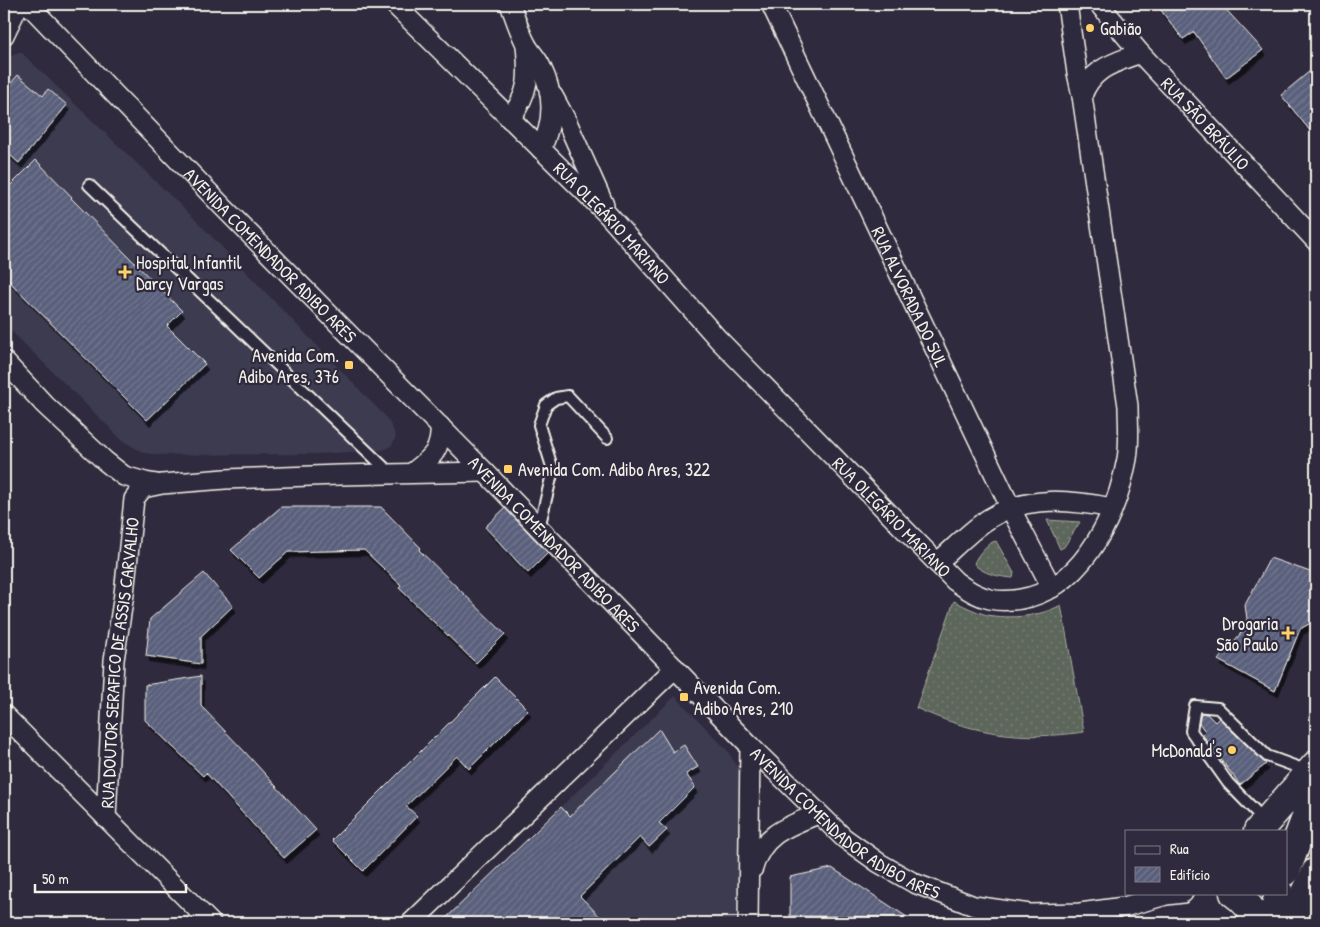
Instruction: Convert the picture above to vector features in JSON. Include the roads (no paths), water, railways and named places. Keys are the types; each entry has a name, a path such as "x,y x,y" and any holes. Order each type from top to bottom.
{"main road":[{"path":"1286,830 1314,776"},
{"path":"1286,830 1314,776"},
{"path":"1291,923 1304,881"},
{"path":"1236,894 1253,912 1257,923"},
{"path":"1272,923 1279,894"}],"street":[{"path":"4,34 19,4"},
{"name":"AVENIDA COMENDADOR ADIBO ARES","path":"28,4 225,209 540,528 750,746 844,838 879,863 914,883 974,906 1030,914 1080,913 1124,906 1173,894"},
{"name":"RUA OLEGÁRIO MARIANO","path":"394,4 608,215 718,339 955,581 971,593 989,600 1009,601 1052,588 1075,569 1089,553 1108,520 1127,458 1129,434 1128,406 1067,4"},
{"path":"510,4 526,44 541,65 551,92 567,122 608,215"},
{"name":"RUA ALVORADA DO SUL","path":"771,4 1010,508 1052,588"},
{"name":"RUA SÃO BRÁULIO","path":"1099,4 1140,53 1316,241"},
{"path":"510,119 521,104 525,90 528,73 526,44"},
{"path":"1082,96 1086,84 1092,76 1103,68 1140,53"},
{"path":"541,149 551,123 551,92"},
{"path":"4,361 45,405 105,461 124,476 145,482 162,484"},
{"path":"412,473 435,453 439,444 440,426"},
{"name":"RUA DOUTOR SERAFICO DE ASSIS CARVALHO","path":"106,818 114,660 134,499 143,488 162,484 225,480 485,472"},
{"path":"124,476 134,507"},
{"path":"937,563 989,519 1010,508 1036,501 1082,502 1112,508"},
{"path":"411,923 675,668"},
{"path":"6,723 106,818 211,923"},
{"path":"748,923 750,882 750,746"},
{"path":"750,882 760,850 770,838 781,830 818,814"}],"lane":[{"path":"89,185 390,474"},
{"path":"540,528 553,470 539,424 546,406 556,398 568,396 607,438"},
{"path":"1284,830 1228,783 1191,731 1194,706 1218,708 1266,756 1314,776"}],"place":[{"name":"Gabião","path":"1090,28"},
{"name":"Hospital Infantil Darcy Vargas","path":"125,272"},
{"name":"Avenida Com. Adibo Ares, 376","path":"349,365"},
{"name":"Avenida Com. Adibo Ares, 322","path":"508,469"},
{"name":"Drogaria São Paulo","path":"1288,633"},
{"name":"Avenida Com. Adibo Ares, 210","path":"684,697"},
{"name":"McDonald's","path":"1232,750"}]}
